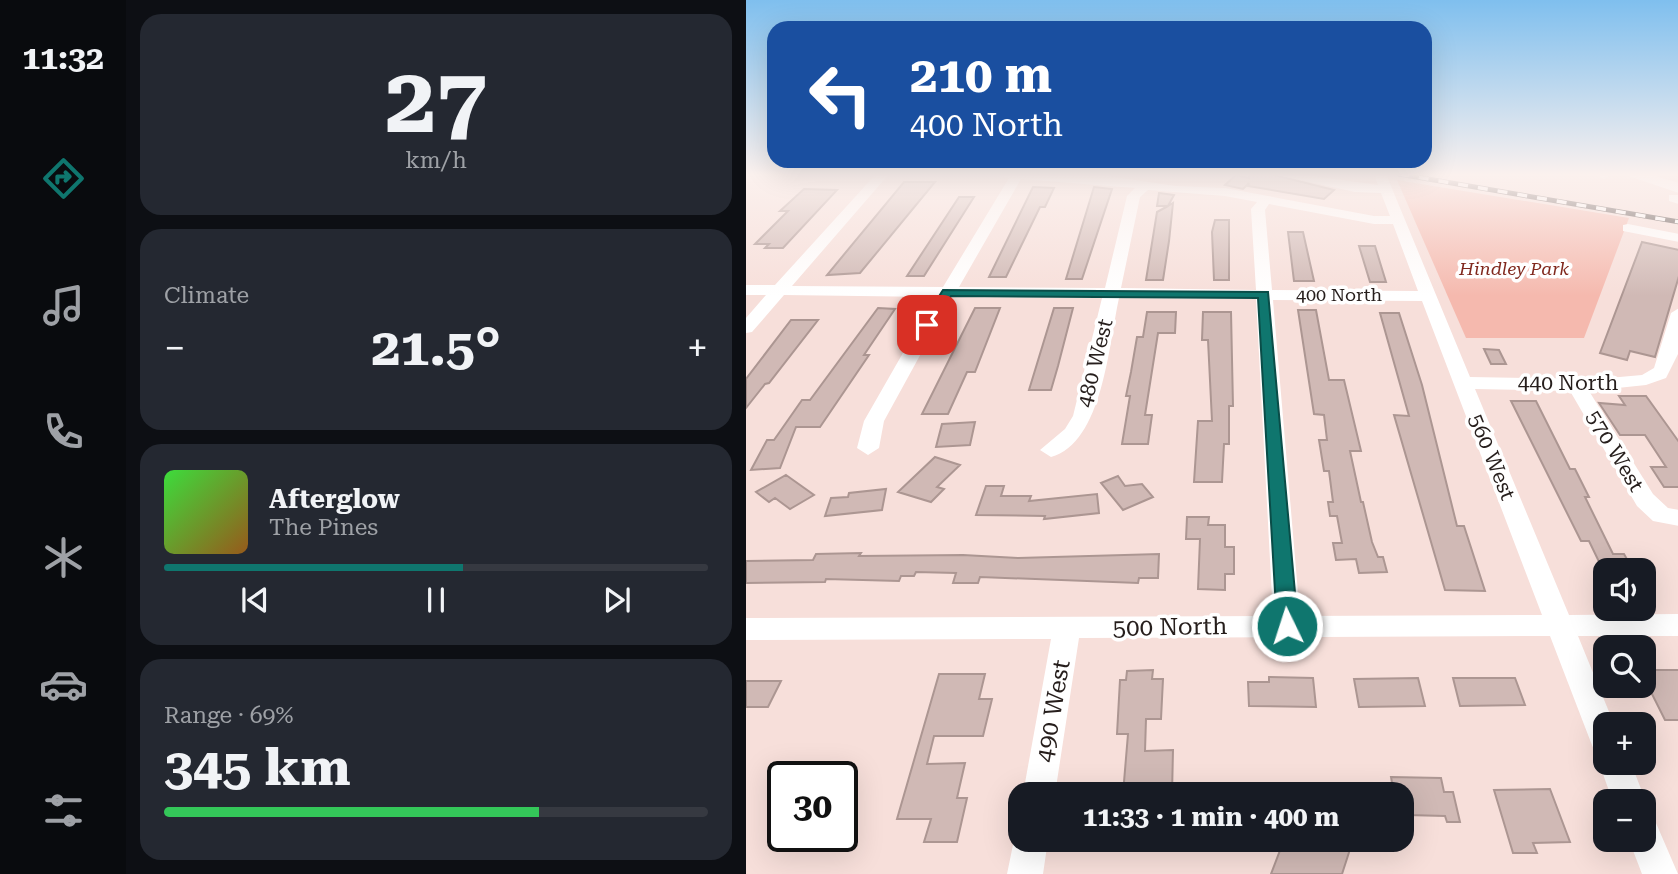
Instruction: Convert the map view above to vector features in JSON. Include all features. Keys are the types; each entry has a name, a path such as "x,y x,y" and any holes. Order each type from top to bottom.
{"street":[{"path":"746,328 847,215"},
{"path":"868,448 874,421 993,215"},
{"name":"480 West","path":"1051,450 1073,433 1083,416 1130,215"},
{"path":"1258,215 1287,626"},
{"path":"1347,215 1374,220 1398,220"},
{"name":"560 West","path":"1396,215 1594,712"},
{"path":"1628,228 1679,238"},
{"name":"400 North","path":"746,290 1428,296"},
{"path":"1672,365 1679,313"},
{"name":"440 North","path":"1463,383 1648,380 1672,365"},
{"name":"570 West","path":"1575,383 1645,500 1670,516"},
{"name":"500 North","path":"746,629 1679,625"},
{"name":"490 West","path":"1041,782 1067,628"},
{"path":"1025,874 1029,852"},
{"path":"1651,852 1660,874"}],"green space":[{"name":"Hindley Park","path":"1412,215 1609,215 1629,218 1584,338 1466,338"}],"building":[{"path":"784,215 814,215 783,248 765,248 769,244 755,244"},
{"path":"877,215 908,215 860,273 827,275"},
{"path":"947,215 963,215 924,276 907,276"},
{"path":"1019,215 1036,215 1006,277 989,277"},
{"path":"1086,215 1103,215 1082,279 1066,279"},
{"path":"1157,215 1172,215 1163,280 1146,280"},
{"path":"1215,220 1229,220 1229,280 1214,280 1212,232"},
{"path":"1288,232 1303,232 1314,281 1294,281"},
{"path":"1642,242 1679,250 1679,276 1655,357 1630,351 1627,360 1600,353"},
{"path":"1359,246 1375,246 1386,282 1370,282"},
{"path":"878,308 895,309 864,355 869,355 820,427 796,427 780,468 751,470 767,440 774,440 802,400 810,400"},
{"path":"975,308 1000,308 975,372 967,372 948,414 922,414"},
{"path":"1054,308 1073,308 1051,390 1029,390"},
{"path":"1298,310 1316,310 1329,380 1344,380 1361,451 1350,451 1361,502 1372,542 1378,557 1383,557 1387,572 1359,573 1356,559 1336,560 1333,543 1342,543 1337,516 1330,516 1328,502 1333,502 1329,471 1324,471 1319,440 1327,440 1324,415 1314,414"},
{"path":"1147,312 1176,312 1175,333 1158,333 1145,415 1152,415 1148,444 1122,444 1130,396 1126,396 1137,337 1143,337"},
{"path":"1203,312 1231,312 1233,406 1229,406 1229,444 1224,444 1222,482 1194,482 1198,421 1212,421 1208,340 1202,340"},
{"path":"1380,313 1399,313 1422,385 1457,526 1464,526 1485,591 1445,590 1394,415 1409,416"},
{"path":"791,320 818,320 746,408 746,379"},
{"path":"1484,349 1499,350 1506,364 1491,364"},
{"path":"1619,396 1646,396 1679,442 1679,487 1664,487 1651,467 1666,467 1645,435 1620,435 1599,403 1625,405"},
{"path":"1511,401 1536,401 1570,469 1575,469 1589,497 1585,497 1613,554 1624,554 1626,558 1597,558 1589,541 1581,541"},
{"path":"975,422 970,445 936,447 942,424"},
{"path":"935,457 960,465 937,487 944,489 931,502 898,492"},
{"path":"786,475 814,495 790,509 775,498 769,502 756,492"},
{"path":"1118,476 1125,486 1142,484 1153,497 1123,510 1101,483"},
{"path":"986,486 1004,486 1001,496 1031,496 1029,501 1097,494 1099,513 1044,519 1045,516 976,515"},
{"path":"886,489 882,510 825,516 831,498"},
{"path":"1187,517 1209,517 1208,525 1225,525 1225,547 1234,547 1234,574 1225,574 1225,590 1198,589 1200,539 1186,539"},
{"path":"861,553 859,556 963,555 1018,558 1159,554 1158,578 1139,578 1138,583 980,577 978,583 953,583 956,573 916,572 914,576 901,576 899,581 826,579 825,582 746,583 746,561 813,560 816,554"},
{"path":"1153,670 1152,679 1163,679 1161,719 1146,719 1145,751 1173,750 1172,782 1124,782 1128,734 1117,734 1120,680 1126,680 1127,671"},
{"path":"1656,670 1679,670 1679,720 1665,720 1654,698"},
{"path":"939,674 985,674 979,699 992,699 983,736 934,736 927,764 965,763 957,798 967,798 957,842 924,842 931,819 897,819"},
{"path":"1269,677 1313,678 1316,707 1249,706 1248,682 1269,682"},
{"path":"1418,678 1425,706 1359,707 1354,679"},
{"path":"1453,678 1515,678 1525,705 1460,706"},
{"path":"746,681 781,681 768,707 746,707"},
{"path":"1391,777 1441,778 1444,792 1453,792 1460,822 1447,822 1445,816 1414,815 1414,782 1392,782"},
{"path":"1550,789 1570,842 1533,843 1537,853 1513,853 1494,790"},
{"path":"1279,852 1349,852 1342,874 1271,874"}],"railway":[{"path":"1637,215 1679,222"}],"route":[{"path":"927,325 947,292 1264,295 1287,626"}]}
